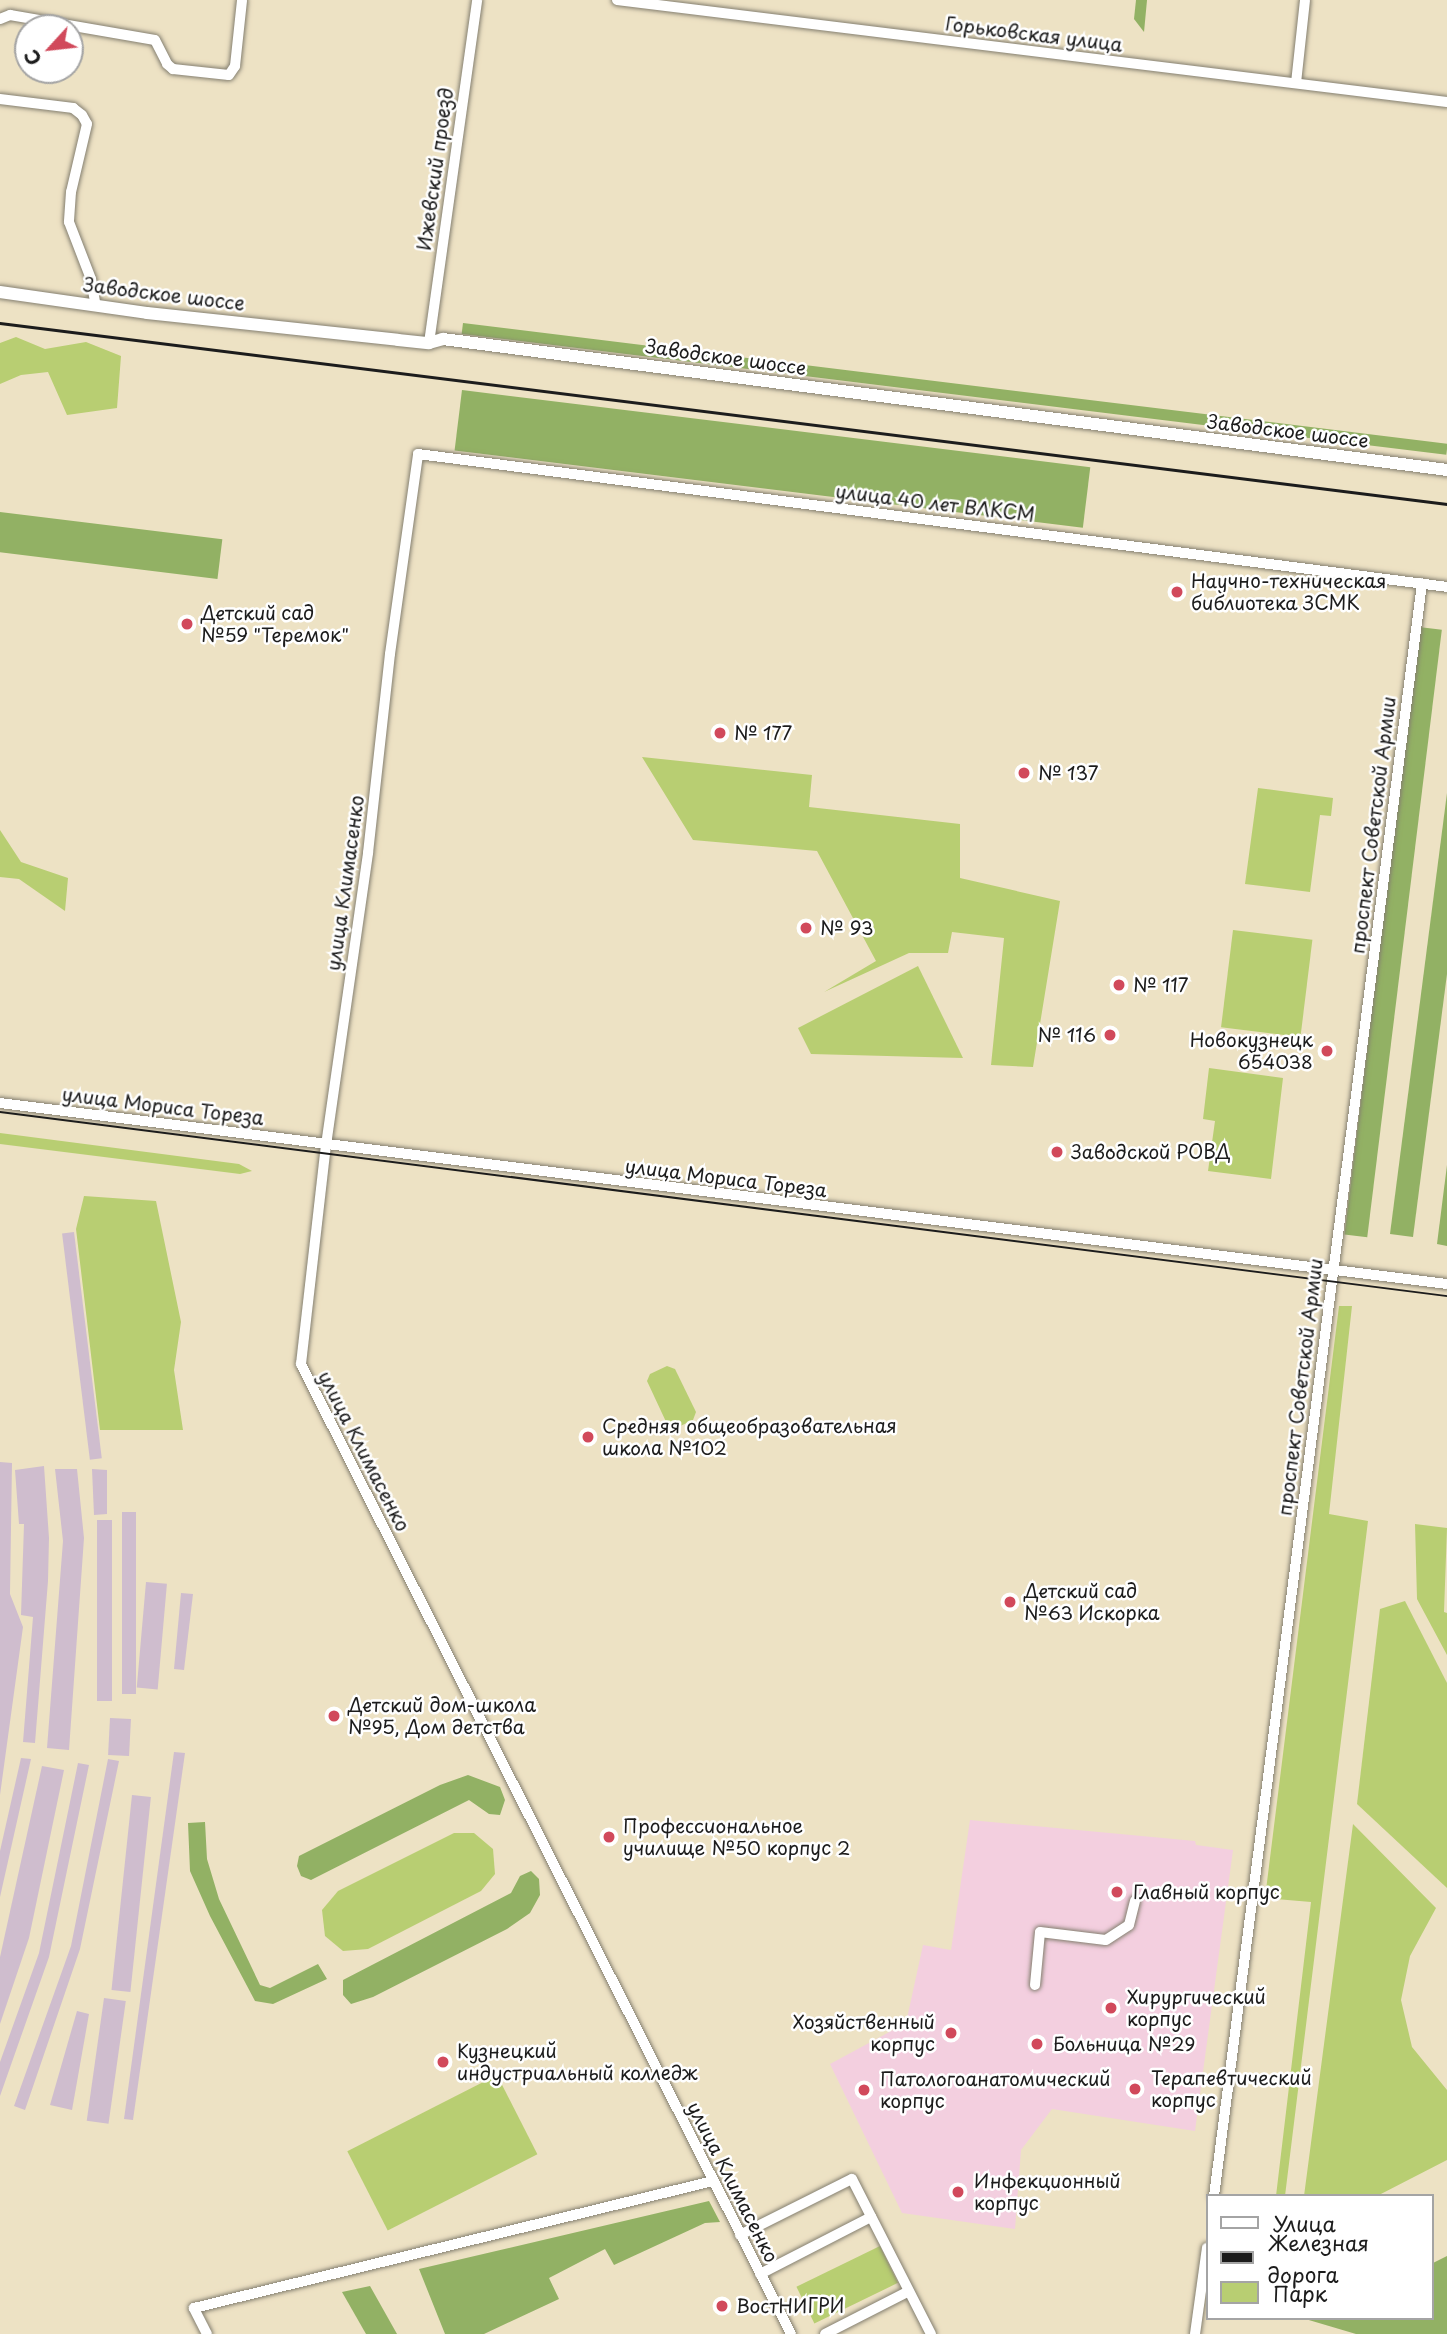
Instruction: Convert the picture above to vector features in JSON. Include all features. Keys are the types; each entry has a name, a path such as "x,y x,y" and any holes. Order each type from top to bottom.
{"main road":[{"name":"Заводское шоссе","path":"0,292 96,306 429,343 443,339 1447,470"}],"street":[{"path":"0,19 10,16 155,40 167,64 173,69 229,75 235,66 242,0"},
{"name":"Ижевский проезд","path":"429,343 477,0"},
{"name":"Горьковская улица","path":"617,0 1447,102"},
{"path":"1296,83 1305,0"},
{"path":"0,99 73,108 82,115 87,124 71,192 69,222 91,279 96,306"},
{"name":"улица 40 лет ВЛКСМ","path":"418,454 1447,587"},
{"name":"улица Климасенко","path":"418,454 390,654 368,853 326,1144 300,1364 792,2334"},
{"name":"проспект Советской Армии","path":"1214,2194 1422,583"},
{"name":"улица Мориса Тореза","path":"0,1103 1447,1284"},
{"path":"1035,1985 1040,1932 1106,1940 1129,1925 1135,1901"},
{"path":"740,2235 852,2179 931,2334"},
{"path":"207,2334 194,2308 713,2181"},
{"path":"760,2274 871,2217"},
{"path":"1195,2334 1206,2255"},
{"path":"825,2334 909,2291"}],"shaded area":[{"path":"74,1232 102,1458 90,1460 62,1233"},
{"path":"0,1462 12,1463 10,1594 23,1627 0,1795"},
{"path":"44,1466 49,1538 48,1581 35,1743 23,1742 33,1617 21,1615 24,1524 19,1524 15,1470"},
{"path":"55,1469 77,1469 84,1538 69,1750 47,1748 63,1541"},
{"path":"92,1469 107,1470 107,1514 94,1515"},
{"path":"122,1512 136,1512 136,1694 122,1694"},
{"path":"97,1520 112,1520 112,1701 97,1701"},
{"path":"146,1582 167,1584 158,1689 137,1688"},
{"path":"181,1593 193,1594 184,1670 174,1669"},
{"path":"110,1718 131,1719 129,1756 108,1755"},
{"path":"174,1752 185,1753 133,2120 124,2119"},
{"path":"21,1758 31,1759 0,1897 0,1851"},
{"path":"108,1759 119,1761 80,1949 25,2110 14,2106 71,1946"},
{"path":"78,1763 89,1765 49,1957 0,2096 0,2062 39,1953"},
{"path":"42,1766 64,1770 29,1938 0,2024 0,1957"},
{"path":"132,1795 151,1797 130,1992 112,1990"},
{"name":"Больница №29","path":"970,1820 1195,1841 1196,1845 1233,1850 1195,2131 1052,2109 1021,2150 1015,2229 902,2213 830,2064 906,2023 923,1945 951,1950"},
{"path":"104,1998 126,2001 109,2124 87,2121"},
{"path":"77,2011 89,2014 72,2110 50,2105"}],"green space":[{"path":"1136,0 1147,0 1144,32 1134,19"},
{"path":"463,323 1447,444 1446,455 462,334"},
{"path":"16,337 45,349 86,342 121,356 117,408 67,415 48,372 21,375 0,384 0,343"},
{"path":"462,390 1090,467 1083,528 455,451"},
{"path":"0,512 222,539 217,579 0,552"},
{"path":"1419,627 1442,630 1367,1237 1344,1234"},
{"path":"642,757 812,775 809,807 960,824 960,878 1060,901 1033,1067 991,1065 1004,938 952,932 948,953 909,953 824,992 876,961 817,851 693,840"},
{"path":"1258,788 1333,798 1331,816 1320,815 1310,892 1245,884"},
{"path":"1447,793 1447,974 1413,1237 1390,1234"},
{"path":"0,830 21,862 68,878 65,911 19,879 0,877"},
{"path":"1233,930 1312,940 1300,1037 1221,1027"},
{"path":"918,966 963,1058 811,1054 798,1028"},
{"path":"1209,1068 1283,1078 1271,1179 1208,1171 1215,1121 1203,1119"},
{"path":"0,1133 239,1164 252,1171 240,1174 0,1144"},
{"path":"1447,1165 1447,1246 1437,1244"},
{"path":"84,1196 156,1201 181,1322 174,1370 183,1430 100,1430 76,1229"},
{"path":"1339,1306 1352,1306 1329,1514 1368,1521 1285,2194 1276,2194 1311,1902 1265,1898"},
{"path":"667,1366 675,1369 696,1412 693,1420 676,1428 668,1426 647,1381 650,1374"},
{"path":"1415,1524 1447,1528 1444,1612 1447,1613 1447,1655 1417,1599"},
{"path":"1405,1601 1447,1683 1447,1888 1357,1804 1380,1609"},
{"path":"468,1775 500,1787 505,1800 500,1815 489,1814 469,1800 311,1880 301,1876 297,1866 299,1856 440,1785"},
{"path":"205,1822 207,1859 219,1899 260,1985 270,1988 318,1964 327,1979 273,2004 255,2001 210,1916 190,1871 188,1823"},
{"path":"1353,1824 1436,1908 1410,1956 1401,2000 1412,2047 1447,2090 1447,2160 1381,2194 1304,2194"},
{"path":"454,1833 474,1833 493,1849 495,1874 481,1891 368,1949 343,1951 325,1936 322,1910 338,1891"},
{"path":"531,1871 539,1879 540,1895 530,1913 507,1929 373,1997 351,2004 343,1995 343,1980 511,1893 520,1876"},
{"path":"497,2075 537,2154 388,2231 347,2151"},
{"path":"709,2201 720,2222 705,2223 614,2265 605,2249 549,2278 559,2299 484,2334 445,2334 419,2269"},
{"path":"880,2246 898,2283 814,2324 796,2287"},
{"path":"1447,2256 1447,2334 1356,2334 1309,2320 1433,2320 1433,2263"},
{"path":"370,2286 397,2334 366,2334 342,2292"}],"tram line":[{"path":"0,1112 1447,1296"}],"railway":[{"path":"0,323 1447,504"}],"place":[{"name":"Научно-техническая библиотека ЗСМК","path":"1177,592"},
{"name":"Детский сад №59 \"Теремок\"","path":"187,624"},
{"name":"№ 177","path":"720,733"},
{"name":"№ 137","path":"1024,773"},
{"name":"№ 93","path":"806,928"},
{"name":"№ 117","path":"1119,985"},
{"name":"№ 116","path":"1110,1035"},
{"name":"Новокузнецк 654038","path":"1327,1051"},
{"name":"Заводской РОВД","path":"1057,1152"},
{"name":"Средняя общеобразовательная школа №102","path":"588,1437"},
{"name":"Детский сад №63 Искорка","path":"1010,1602"},
{"name":"Детский дом-школа №95, Дом детства","path":"334,1716"},
{"name":"Профессиональное училище №50 корпус 2","path":"609,1837"},
{"name":"Главный корпус","path":"1117,1892"},
{"name":"Хирургический корпус","path":"1111,2008"},
{"name":"Хозяйственный корпус","path":"951,2033"},
{"name":"Больница №29","path":"1037,2044"},
{"name":"Кузнецкий индустриальный колледж","path":"443,2062"},
{"name":"Терапевтический корпус","path":"1135,2089"},
{"name":"Патологоанатомический корпус","path":"864,2090"},
{"name":"Инфекционный корпус","path":"958,2192"},
{"name":"ВостНИГРИ","path":"722,2306"}]}
